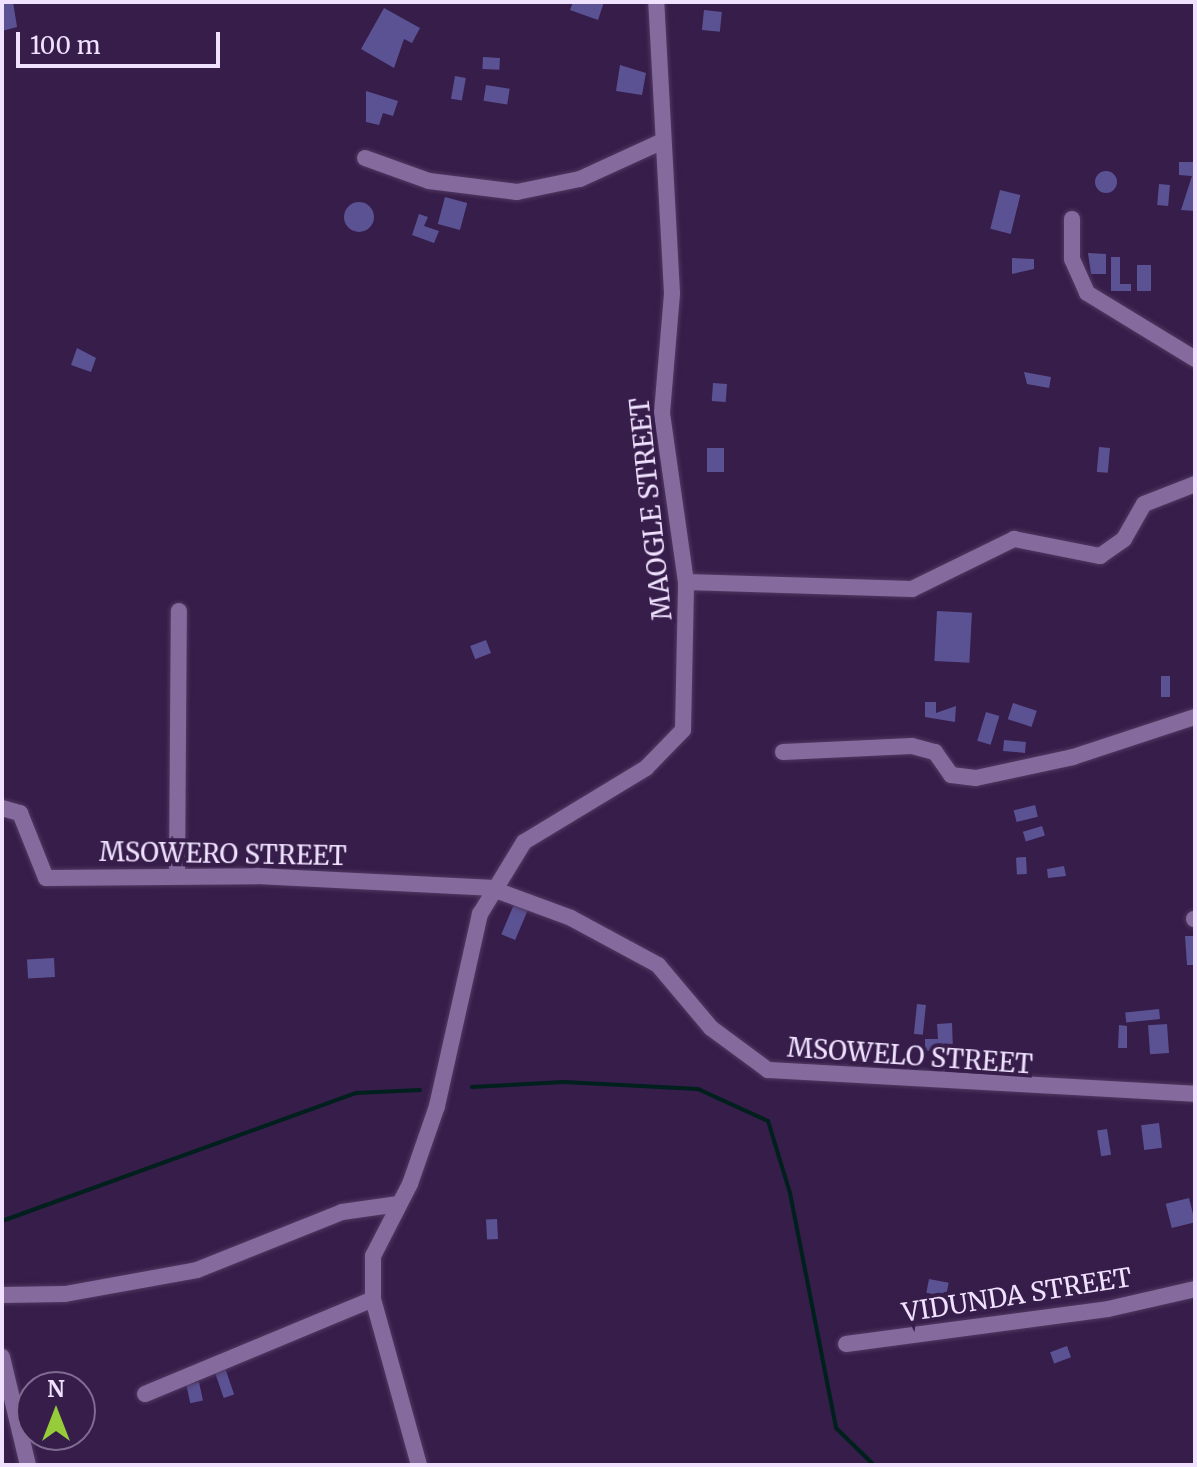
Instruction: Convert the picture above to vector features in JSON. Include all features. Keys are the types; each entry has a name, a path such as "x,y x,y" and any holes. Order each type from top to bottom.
{"street":[{"name":"MAOGLE STREET","path":"419,1465 373,1299 373,1256 398,1204 437,1106 458,994 490,888 524,842 674,747 687,703 686,582 662,413 672,293 656,2"},
{"path":"365,158 429,181 517,192 580,179 663,141"},
{"path":"1072,219 1072,259 1087,293 1195,359"},
{"path":"686,582 912,589 1014,539 1100,556 1124,539 1144,504 1195,484"},
{"path":"177,875 179,611"},
{"path":"783,752 912,746 935,752 951,775 976,778 1073,757 1195,717"},
{"name":"MSOWERO STREET","path":"2,808 26,823 40,875 177,875 490,888"},
{"name":"MSOWELO STREET","path":"490,888 571,918 658,965 711,1028 768,1070 1195,1094"},
{"path":"2,1295 65,1294 197,1270 342,1212 398,1204"},
{"name":"VIDUNDA STREET","path":"846,1344 1108,1309 1195,1289"},
{"path":"145,1394 373,1299"},
{"path":"2,1357 28,1465"}],"building":[{"path":"2,2 13,2 17,27 2,31"},
{"path":"573,2 604,2 598,20 570,10"},
{"path":"384,8 420,28 412,43 404,39 394,68 361,49"},
{"path":"704,10 722,12 720,32 702,30"},
{"path":"483,57 500,58 499,70 482,69"},
{"path":"620,65 646,73 642,95 616,91"},
{"path":"455,76 466,78 462,101 451,99"},
{"path":"486,85 510,89 507,105 483,101"},
{"path":"366,91 398,101 393,116 383,113 379,125 366,122"},
{"path":"1179,162 1195,162 1195,211 1181,210 1192,176 1179,175"},
{"path":"1102,171 1110,171 1117,182 1110,193 1102,193 1095,186 1095,178"},
{"path":"1159,184 1170,185 1168,206 1157,205"},
{"path":"1000,190 1020,195 1011,234 990,229"},
{"path":"445,197 467,203 460,230 438,224"},
{"path":"359,202 370,206 374,217 370,228 359,232 348,228 344,217 348,206"},
{"path":"419,214 428,217 424,226 439,231 434,243 412,235"},
{"path":"1088,253 1106,254 1106,274 1091,274"},
{"path":"1111,257 1120,257 1120,284 1131,284 1131,291 1111,291"},
{"path":"1012,258 1034,259 1034,269 1012,274"},
{"path":"1137,265 1151,265 1151,291 1137,291"},
{"path":"77,348 96,358 91,372 71,365"},
{"path":"1024,372 1051,377 1049,388 1027,384"},
{"path":"713,383 727,384 726,402 712,401"},
{"path":"1099,447 1110,448 1108,473 1097,472"},
{"path":"707,448 724,448 724,472 707,472"},
{"path":"937,611 972,613 969,663 934,661"},
{"path":"486,640 491,653 475,659 470,646"},
{"path":"1161,676 1170,676 1170,697 1161,697"},
{"path":"925,702 936,702 936,713 956,706 955,722 925,717"},
{"path":"1013,703 1037,711 1032,727 1008,719"},
{"path":"986,712 999,716 991,745 977,741"},
{"path":"1004,740 1026,742 1025,753 1003,751"},
{"path":"1035,805 1038,817 1017,822 1014,810"},
{"path":"1042,826 1045,836 1026,841 1023,832"},
{"path":"1026,857 1027,874 1017,875 1016,858"},
{"path":"1064,866 1066,876 1048,878 1047,869"},
{"path":"515,902 529,908 515,940 501,934"},
{"path":"1185,936 1195,936 1195,965 1187,965"},
{"path":"54,958 55,977 28,978 27,959"},
{"path":"917,1004 926,1005 923,1035 914,1034"},
{"path":"1159,1009 1160,1019 1126,1022 1125,1013"},
{"path":"952,1023 953,1050 925,1051 925,1039 938,1039 937,1024"},
{"path":"1167,1024 1169,1053 1150,1054 1148,1025"},
{"path":"1119,1025 1127,1026 1127,1048 1118,1048"},
{"path":"1159,1123 1162,1148 1144,1150 1141,1125"},
{"path":"1107,1129 1111,1155 1101,1156 1097,1131"},
{"path":"1189,1198 1195,1222 1172,1228 1166,1204"},
{"path":"497,1219 498,1239 487,1240 486,1220"},
{"path":"929,1279 949,1283 946,1297 926,1293"},
{"path":"1067,1346 1071,1357 1054,1363 1050,1352"},
{"path":"225,1368 234,1394 224,1398 215,1372"},
{"path":"199,1382 203,1401 190,1403 186,1385"}],"waterway":[{"path":"472,1087 564,1082 698,1089 768,1121 790,1193 836,1428 874,1465"},
{"path":"2,1221 356,1093 420,1090"}]}
